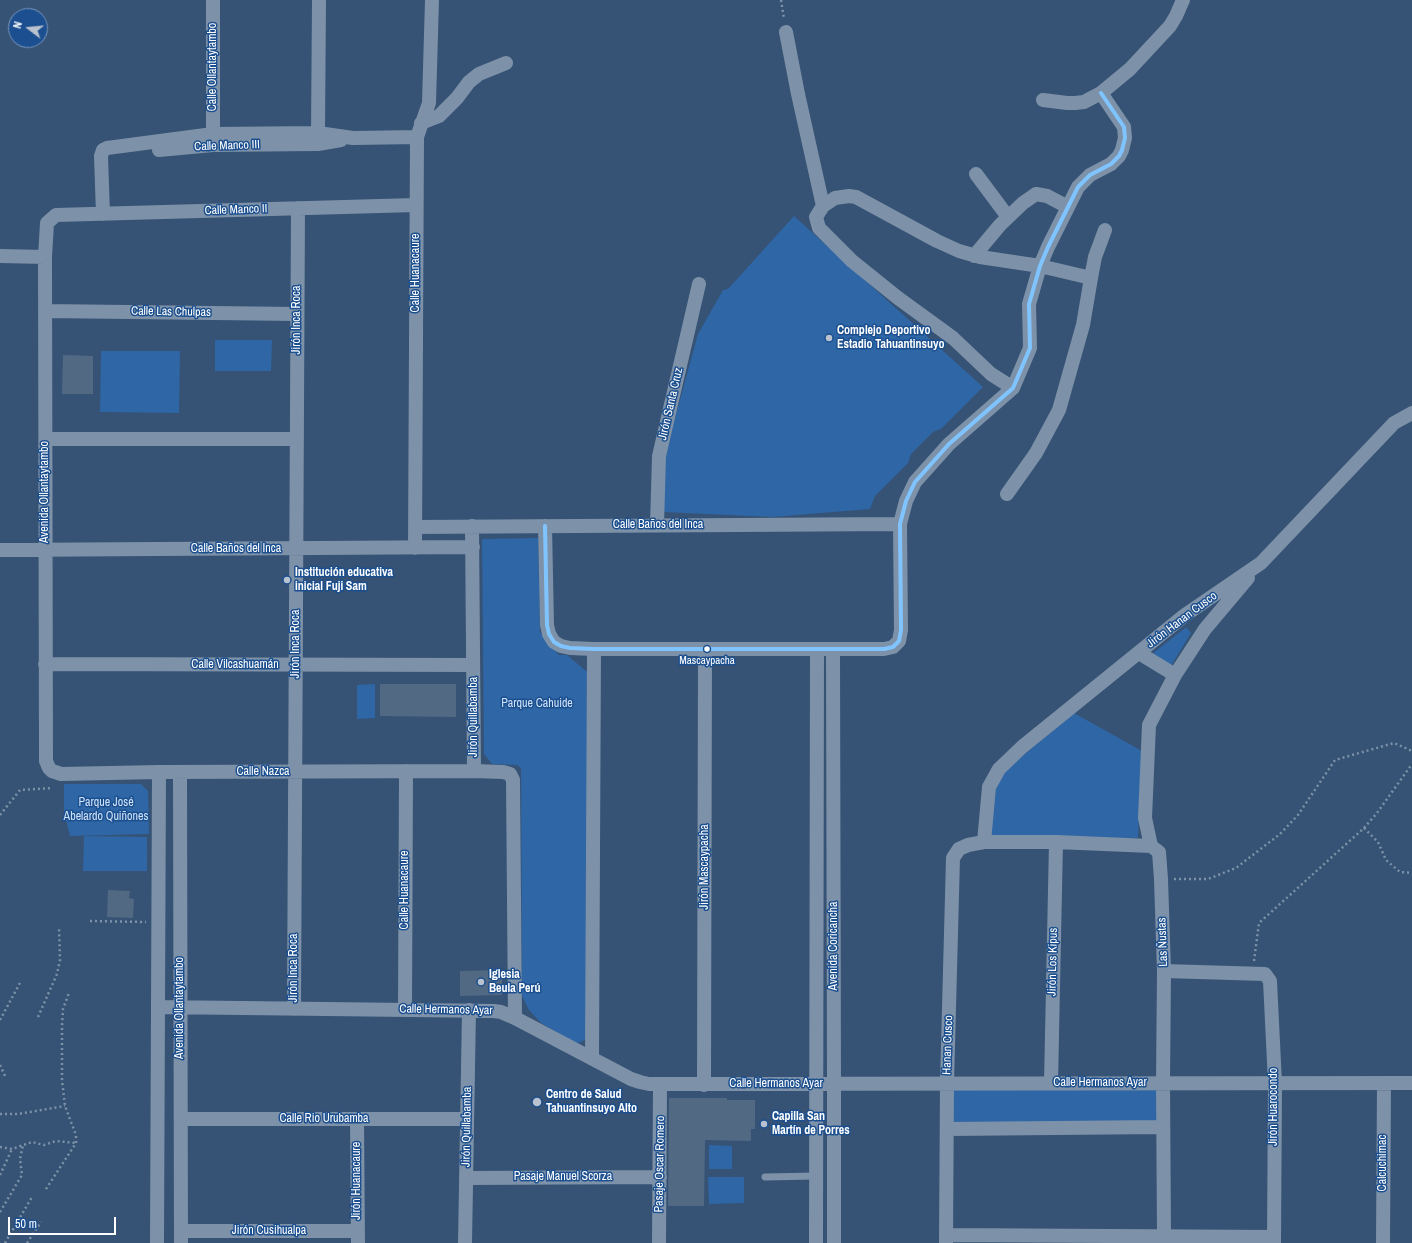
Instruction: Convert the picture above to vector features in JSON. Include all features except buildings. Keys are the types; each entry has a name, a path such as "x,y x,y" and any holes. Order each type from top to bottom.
{"street":[{"name":"Calle Ollantaytambo","path":"213,0 214,134"},
{"path":"318,133 319,0"},
{"name":"Calle Huanacaure","path":"415,548 417,137 429,103 432,0"},
{"path":"1043,100 1076,103 1089,100 1101,93 1130,69 1170,26 1183,0"},
{"path":"786,32 823,206"},
{"path":"421,123 439,116 457,98 469,82 479,74 506,63"},
{"path":"546,526 546,625 554,642 561,646 594,649 833,649 893,647 898,641 901,630 900,524 906,501 915,482 949,444 1013,388 1030,348 1029,304 1040,266 1048,247 1078,187 1090,175 1111,164 1119,156 1124,144 1124,127 1101,93"},
{"name":"Calle Manco III","path":"104,152 214,134 318,133 353,138"},
{"name":"Calle Manco III","path":"104,152 213,144 318,144 353,138 417,137"},
{"path":"103,214 104,152"},
{"path":"976,174 1008,217"},
{"path":"974,256 1022,203 1036,194 1047,196 1068,207"},
{"path":"1013,388 991,374 953,338 898,298 852,261 819,228 816,217 823,206 836,198 849,196 856,197 937,241 974,256 1040,266 1091,278"},
{"name":"Calle Manco II","path":"56,215 416,204"},
{"name":"Jirón Inca Roca","path":"294,1009 298,208"},
{"name":"Avenida Ollantaytambo","path":"52,771 46,761 45,229 47,223 56,215"},
{"path":"1008,494 1036,453 1058,410 1083,326 1095,257 1105,230"},
{"path":"0,256 45,257"},
{"name":"Jirón Santa Cruz","path":"657,526 659,456 698,284"},
{"name":"Calle Las Chulpas","path":"45,311 297,314"},
{"name":"Jirón Hanan Cusco","path":"984,842 989,787 999,769 1022,747 1185,615 1261,563 1394,423 1412,414"},
{"path":"46,439 297,439"},
{"name":"Calle Baños del Inca","path":"415,527 900,524"},
{"name":"Jirón Quillabamba","path":"472,526 474,771 503,772 510,774 513,780 515,1018"},
{"name":"Calle Baños del Inca","path":"0,550 472,547"},
{"name":"Las Ñustas","path":"1164,1236 1164,971 1161,880 1158,852 1151,846 1145,818 1149,725 1175,675 1205,629 1261,563"},
{"path":"1185,615 1205,629"},
{"path":"592,1058 594,649"},
{"name":"Jirón Mascaypacha","path":"704,1085 705,649"},
{"name":"Avenida Coricancha","path":"816,649 816,1243"},
{"name":"Avenida Coricancha","path":"833,649 834,1243"},
{"path":"1138,653 1175,675"},
{"name":"Calle Vilcashuamán","path":"45,664 473,665"},
{"name":"Calle Nazca","path":"52,771 61,774 159,772 474,771"},
{"name":"Calle Huanacaure","path":"404,1010 406,771"},
{"name":"Avenida Ollantaytambo","path":"157,1243 159,772"},
{"name":"Avenida Ollantaytambo","path":"180,772 181,1237"},
{"path":"984,842 1056,842 1151,846"},
{"name":"Hanan Cusco","path":"946,1239 947,1084 953,858 959,849 968,845 984,842"},
{"name":"Jirón Los Kipus","path":"1051,1083 1056,842"},
{"path":"1164,971 1259,973"},
{"name":"Jirón Huarocondo","path":"1259,973 1270,981 1275,1082 1274,1240"},
{"name":"Calle Hermanos Ayar","path":"158,1007 494,1011 515,1018 640,1082 660,1085 1412,1082"},
{"name":"Jirón Quillabamba","path":"465,1243 469,1010"},
{"name":"Calcuchimac","path":"1383,1243 1384,1082"},
{"name":"Pasaje Oscar Romero","path":"659,1243 660,1085"},
{"name":"Jirón Huanacaure","path":"357,1119 358,1237"},
{"name":"Calle Rio Urubamba","path":"181,1120 467,1119"},
{"path":"947,1129 1163,1127"},
{"name":"Pasaje Manuel Scorza","path":"466,1178 660,1177"},
{"path":"946,1239 1164,1236 1274,1240"},
{"name":"Jirón Cusihualpa","path":"181,1237 358,1237"}],"lane":[{"path":"765,1177 816,1176"}],"path":[{"path":"781,0 786,32"},
{"path":"1161,880 1208,879 1236,868 1280,834 1298,815 1335,760 1394,742 1412,751"},
{"path":"1259,973 1259,922 1364,828 1377,813 1412,764"},
{"path":"0,815 20,790 53,788"},
{"path":"1364,828 1378,842 1386,860 1400,872 1412,873"},
{"path":"90,921 158,922"},
{"path":"38,1017 57,974 60,960 59,927"},
{"path":"0,1020 21,981"},
{"path":"46,1189 76,1143 76,1135 65,1106 62,1080 62,1026 64,1009 70,994"},
{"path":"0,1065 6,1078"},
{"path":"0,1114 18,1114 65,1106"},
{"path":"0,1146 12,1149 32,1142 44,1145 56,1141 76,1143"},
{"path":"0,1212 22,1175 20,1159 23,1146"},
{"path":"0,1175 12,1149"},
{"path":"5,1243 32,1197"},
{"path":"27,1243 41,1222"}],"green space":[{"name":"Complejo Deportivo Estadio Tahuantinsuyo","path":"794,216 983,387 941,429 933,432 911,454 908,463 875,496 870,509 773,517 663,512 664,458 698,334 723,290 728,289"},
{"path":"215,340 272,340 271,371 215,371"},
{"path":"101,351 180,351 179,413 100,412"},
{"name":"Parque Cahuide","path":"538,538 540,632 559,655 567,655 591,675 587,1037 578,1043 573,1042 541,1023 529,1010 522,996 521,768 517,765 492,764 484,754 482,539"},
{"path":"1187,628 1191,633 1171,666 1152,654"},
{"path":"375,684 375,718 357,719 357,685"},
{"path":"1074,713 1142,751 1138,838 989,837 995,784 1001,774"},
{"name":"Parque José Abelardo Quiñones","path":"64,784 141,784 148,791 149,834 70,836 64,812"},
{"path":"84,836 147,837 147,871 83,871"},
{"path":"1158,1086 1158,1123 952,1124 952,1088"},
{"path":"709,1145 732,1146 732,1169 709,1169"},
{"path":"708,1177 744,1177 744,1203 709,1204"}],"transit line":[{"path":"545,526 547,625 549,634 554,642 561,646 594,649 884,649 893,647 899,641 901,630 900,524 906,501 915,482 949,444 1013,388 1030,348 1029,304 1040,266 1048,247 1078,187 1090,175 1111,164 1119,156 1122,150 1125,138 1124,127 1101,93"}],"place":[{"name":"Complejo Deportivo Estadio Tahuantinsuyo","path":"829,338"},
{"name":"Institución educativa inicial Fuji Sam","path":"287,580"},
{"name":"Mascaypacha","path":"707,649"},
{"name":"Iglesia Beula Perú","path":"481,982"},
{"name":"Centro de Salud Tahuantinsuyo Alto","path":"537,1102"},
{"name":"Capilla San Martín de Porres","path":"764,1124"}]}
